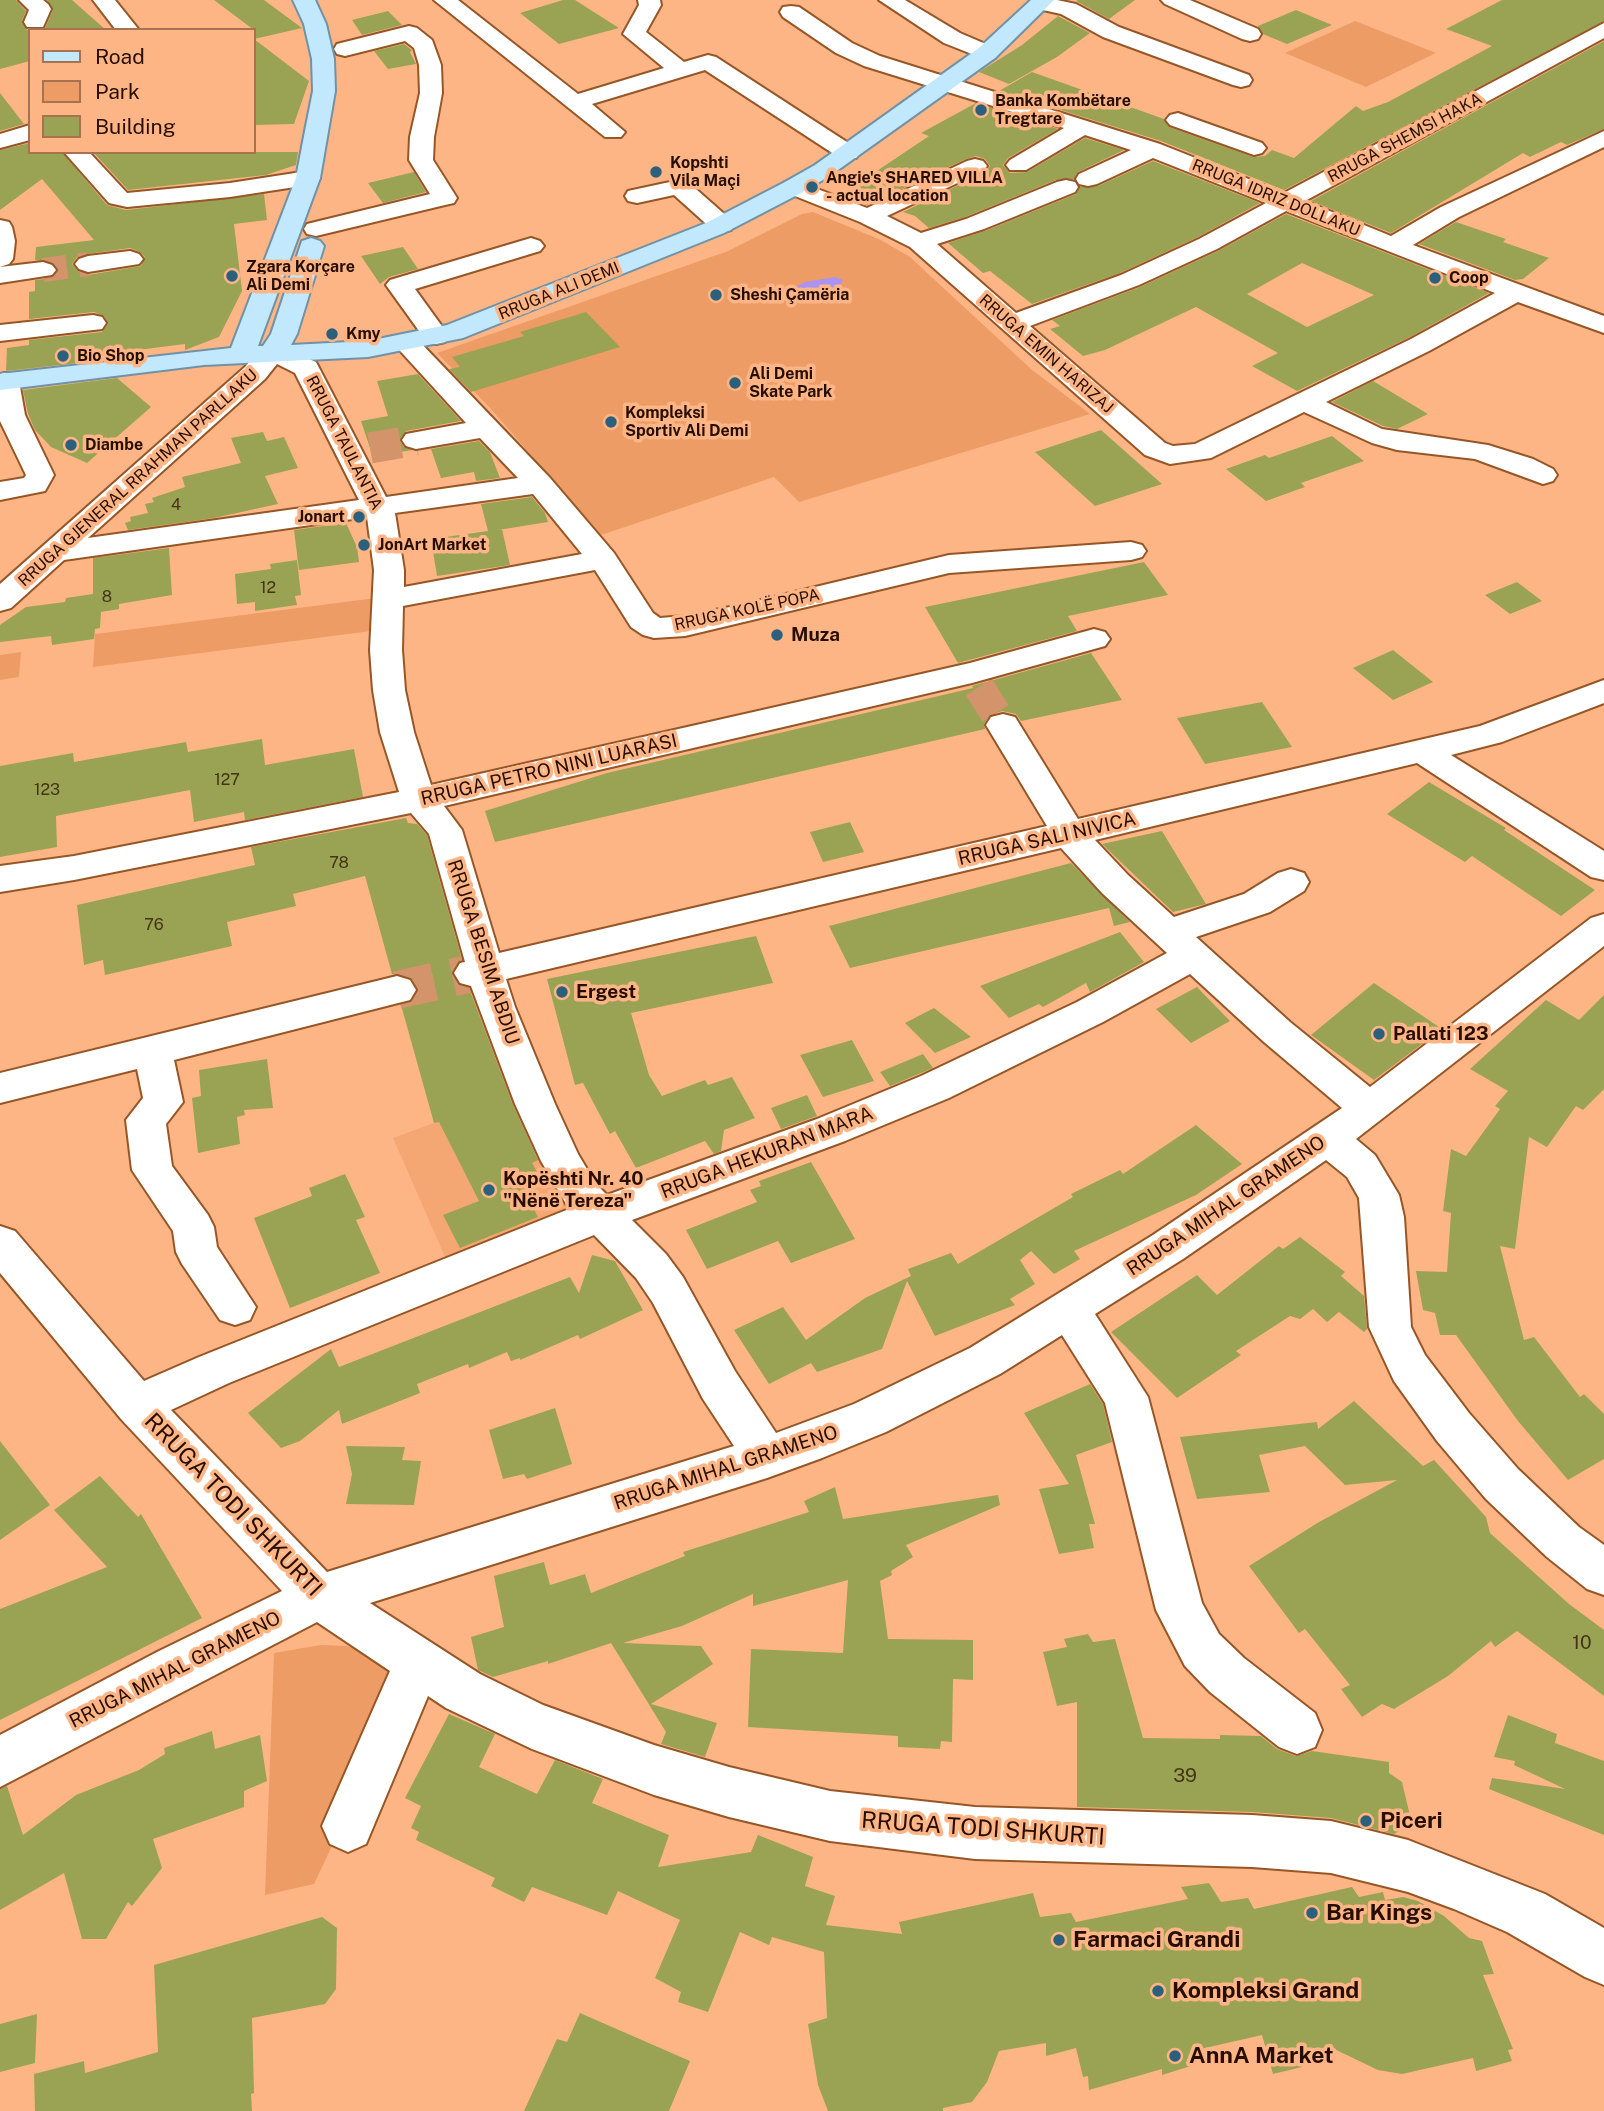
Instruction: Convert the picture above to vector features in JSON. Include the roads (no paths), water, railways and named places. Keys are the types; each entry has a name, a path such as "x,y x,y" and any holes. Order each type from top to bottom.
{"main road":[{"path":"242,354 308,178 324,91 323,59 315,24 304,0"},
{"path":"328,0 338,22 346,67 343,114"},
{"name":"RRUGA ALI DEMI","path":"2,382 242,354 353,350 406,343 436,336 534,302 722,225 794,187 848,153 987,53 1042,1"},
{"path":"273,352 284,334 325,203"}],"street":[{"path":"30,0 40,9 35,22"},
{"path":"104,0 126,28"},
{"path":"445,0 613,132"},
{"path":"649,0 650,5 634,34 680,70"},
{"path":"890,0 952,38 987,53"},
{"path":"1172,0 1250,34"},
{"path":"1042,1 1068,9 1111,32 1241,80"},
{"name":"RRUGA IDRIZ DOLLAKU","path":"791,12 857,55 1162,153 1287,201 1393,246 1604,325"},
{"name":"RRUGA SHEMSI HAKA","path":"1010,324 1129,280 1208,244 1604,29"},
{"path":"316,229 445,198 421,160 422,137 431,93 430,65 424,45 409,33 346,67"},
{"path":"575,102 708,62 848,153"},
{"path":"1178,120 1254,148"},
{"path":"1018,164 1084,126"},
{"path":"919,242 975,224 1077,183 1162,153 1209,132"},
{"path":"0,141 28,133"},
{"path":"1393,246 1450,212 1604,138"},
{"path":"78,154 118,198 127,200 230,190 273,181 308,178"},
{"path":"869,217 887,206 975,166"},
{"path":"637,196 678,187 722,225"},
{"name":"RRUGA EMIN HARIZAJ","path":"794,187 869,217 919,242 1155,449 1170,455 1201,452 1433,338 1518,291"},
{"path":"0,227 0,260"},
{"path":"436,336 399,285 531,246"},
{"path":"88,264 130,259"},
{"path":"0,275 43,270"},
{"path":"0,333 93,323"},
{"name":"RRUGA KOLË POPA","path":"406,343 540,484 603,559 642,620 654,628 685,626 740,615 949,564 1131,551"},
{"name":"RRUGA GJENERAL RRAHMAN PARLLAKU","path":"0,601 256,373 273,352"},
{"name":"RRUGA TAULANTIA","path":"273,352 306,368 359,450 386,532 389,554 385,643 391,708 418,800"},
{"name":"RRUGA GJENERAL RRAHMAN PARLLAKU","path":"0,572 214,384 242,354"},
{"path":"0,491 26,488 40,480 29,449 11,415 2,382"},
{"path":"1303,401 1372,435 1397,441 1478,451 1522,465 1543,475"},
{"path":"416,440 487,428"},
{"path":"0,452 29,449"},
{"path":"54,552 540,484"},
{"path":"388,599 603,559"},
{"name":"RRUGA PETRO NINI LUARASI","path":"0,879 74,868 418,800 976,680 1094,639"},
{"name":"RRUGA SALI NIVICA","path":"479,972 1422,751 1490,734 1604,691"},
{"path":"1003,725 1069,834 1115,884 1180,945 1370,1109"},
{"path":"1422,751 1474,787 1604,868"},
{"name":"RRUGA BESIM ABDIU","path":"418,800 445,830 479,972 561,1161 582,1196 651,1266 668,1290 719,1385 767,1458"},
{"name":"RRUGA HEKURAN MARA","path":"137,1405 214,1370 602,1214 831,1130 935,1087 1090,1012 1180,945 1257,904 1291,882"},
{"name":"RRUGA MIHAL GRAMENO","path":"0,1762 174,1669 320,1598 767,1458 857,1423 985,1361 1168,1247 1370,1109 1604,927"},
{"path":"0,1088 397,990"},
{"path":"153,1049 163,1102 146,1120 152,1170 193,1227 197,1252 235,1307"},
{"path":"1327,1139 1362,1166 1379,1195 1383,1217 1390,1327 1409,1368 1453,1427 1509,1491 1563,1542 1604,1573"},
{"name":"RRUGA TODI SHKURTI","path":"0,1243 137,1405 320,1598 463,1691 532,1725 654,1770 830,1816 917,1829 1072,1837 1252,1841 1331,1847 1408,1866 1526,1913 1604,1958"},
{"path":"1069,1310 1126,1397 1180,1610 1202,1650 1227,1675 1297,1730"},
{"path":"348,1826 418,1663"}],"tunnel":[{"path":"43,270 88,264"},
{"path":"370,448 416,440"},
{"path":"979,687 1003,725"},
{"path":"397,990 473,973"}],"place":[{"name":"Banka Kombëtare Tregtare","path":"981,110"},
{"name":"Kopshti Vila Maçi","path":"656,172"},
{"name":"Angie's SHARED VILLA - actual location","path":"812,187"},
{"name":"Zgara Korçare Ali Demi","path":"232,276"},
{"name":"Coop","path":"1435,278"},
{"name":"Sheshi Çamëria","path":"716,295"},
{"name":"Kmy","path":"332,334"},
{"name":"Bio Shop","path":"63,356"},
{"name":"Ali Demi Skate Park","path":"735,383"},
{"name":"Kompleksi Sportiv Ali Demi","path":"611,422"},
{"name":"Diambe","path":"71,445"},
{"name":"Jonart","path":"359,517"},
{"name":"JonArt Market","path":"364,545"},
{"name":"Muza","path":"777,635"},
{"name":"Ergest","path":"562,992"},
{"name":"Pallati 123","path":"1379,1034"},
{"name":"Kopështi Nr. 40 \"Nënë Tereza\"","path":"489,1190"},
{"name":"Piceri","path":"1366,1821"},
{"name":"Bar Kings","path":"1312,1913"},
{"name":"Farmaci Grandi","path":"1059,1940"},
{"name":"Kompleksi Grand","path":"1158,1991"},
{"name":"AnnA Market","path":"1175,2056"}]}
